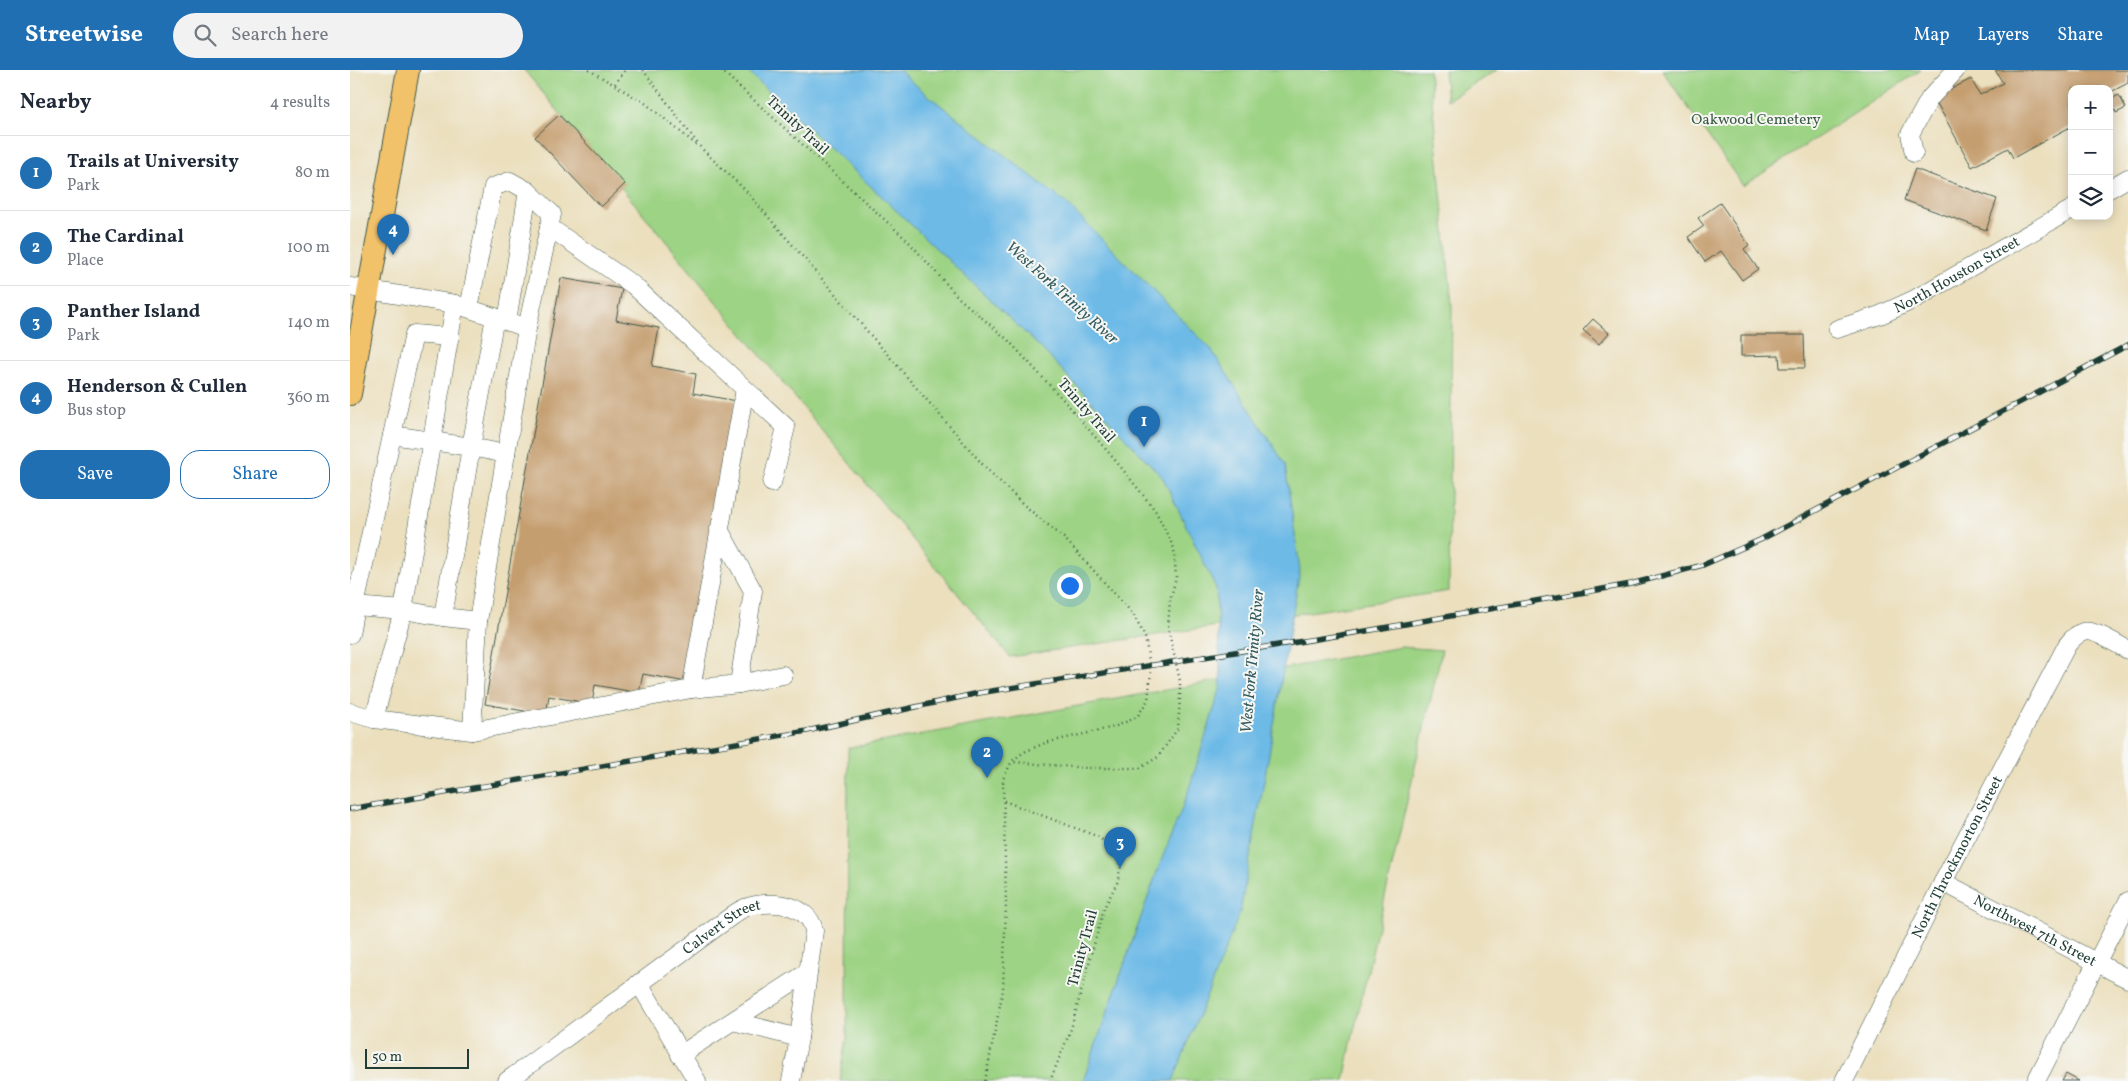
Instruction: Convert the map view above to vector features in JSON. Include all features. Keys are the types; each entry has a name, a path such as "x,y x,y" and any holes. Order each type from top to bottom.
{"main road":[{"path":"350,394 359,289 408,70"}],"street":[{"path":"1914,153 1910,134 1930,98 1956,70"},
{"path":"2113,186 2128,178"},
{"path":"374,719 403,610 450,338 462,306 493,187 510,181 528,191 552,214 527,328 478,621 472,731"},
{"path":"443,617 471,447 528,191"},
{"name":"North Houston Street","path":"1837,329 1880,315 1913,300 2068,212"},
{"path":"549,227 633,285 786,427 772,483"},
{"path":"359,289 462,306 527,328"},
{"path":"350,634 414,334 450,338"},
{"path":"691,689 745,389"},
{"path":"392,435 506,454"},
{"path":"719,529 753,591 739,684"},
{"path":"355,606 403,610 478,621"},
{"name":"North Throckmorton Street","path":"1844,1081 1942,882 2067,645 2076,635 2085,631 2092,632 2128,650"},
{"path":"350,712 374,719 472,731 691,689 739,684 782,676"},
{"name":"Northwest 7th Street","path":"1942,882 2128,979"},
{"path":"2036,1081 2128,901"},
{"name":"Calvert Street","path":"507,1081 737,912 753,904 792,907 807,915 814,931 791,1081"},
{"path":"680,1055 808,972"},
{"path":"639,983 697,1081"},
{"path":"733,1021 799,1038"}],"path":[{"path":"589,70 645,103 701,148 745,190 984,466 1024,505 1064,539 1102,579 1133,614 1145,637 1151,672 1148,700 1137,717 1090,734 1045,743 1024,752 1012,761 1003,779 1006,903 1003,990 985,1081"},
{"path":"615,84 625,70"},
{"path":"643,70 701,148"},
{"name":"Trinity Trail","path":"721,70 908,241 959,298 1008,340 1068,405 1120,466 1155,510 1174,548 1176,578 1170,600 1168,628 1180,680 1180,705 1178,728 1158,756 1140,768 1087,768 1012,761"},
{"name":"Trinity Trail","path":"1004,801 1039,816 1099,836 1111,848 1121,866 1117,883 1104,908 1071,1029 1050,1081"}],"green space":[{"path":"524,70 1429,70 1452,304 1449,591 1010,657"},
{"path":"1444,70 1497,70 1447,100"},
{"name":"Oakwood Cemetery","path":"1662,70 1921,70 1743,186"},
{"path":"1401,647 1442,650 1344,1081 840,1081 847,1037 848,748"}],"water":[{"name":"West Fork Trinity River","path":"746,70 899,70 925,93 1066,203 1211,349 1285,464 1300,570 1269,754 1240,912 1173,1081 1083,1081 1159,866 1186,798 1221,687 1216,588 1163,478 1043,350"}],"building":[{"path":"1995,70 2128,70 2128,83 2113,91 2113,85 2068,85 2068,128 2013,158 2008,148 1972,167 1934,98 1971,79 1980,95 2003,83"},
{"path":"2119,95 2126,108 2116,113 2115,110 2113,111 2113,98"},
{"path":"559,115 625,184 601,207 535,137"},
{"path":"1915,169 1997,199 1986,230 1904,200"},
{"path":"1720,203 1749,245 1744,249 1758,269 1742,280 1721,251 1705,262 1688,237 1704,226 1698,218"},
{"path":"561,278 622,289 616,320 659,328 652,366 696,374 693,393 736,401 686,682 643,674 639,693 595,685 592,704 549,696 546,715 485,704"},
{"path":"1593,319 1609,333 1599,344 1583,330"},
{"path":"1741,335 1804,335 1805,368 1780,368 1779,355 1741,356"},
{"path":"2066,1074 2079,1081 2062,1081"}],"railway":[{"path":"350,809 807,731 979,693 1366,631 1631,584 1703,565 1760,540 2128,345"}],"place":[{"name":"Henderson & Cullen","path":"393,255"},
{"name":"Trails at University","path":"1144,447"},
{"name":"The Cardinal","path":"987,778"},
{"name":"Panther Island","path":"1120,868"}]}
